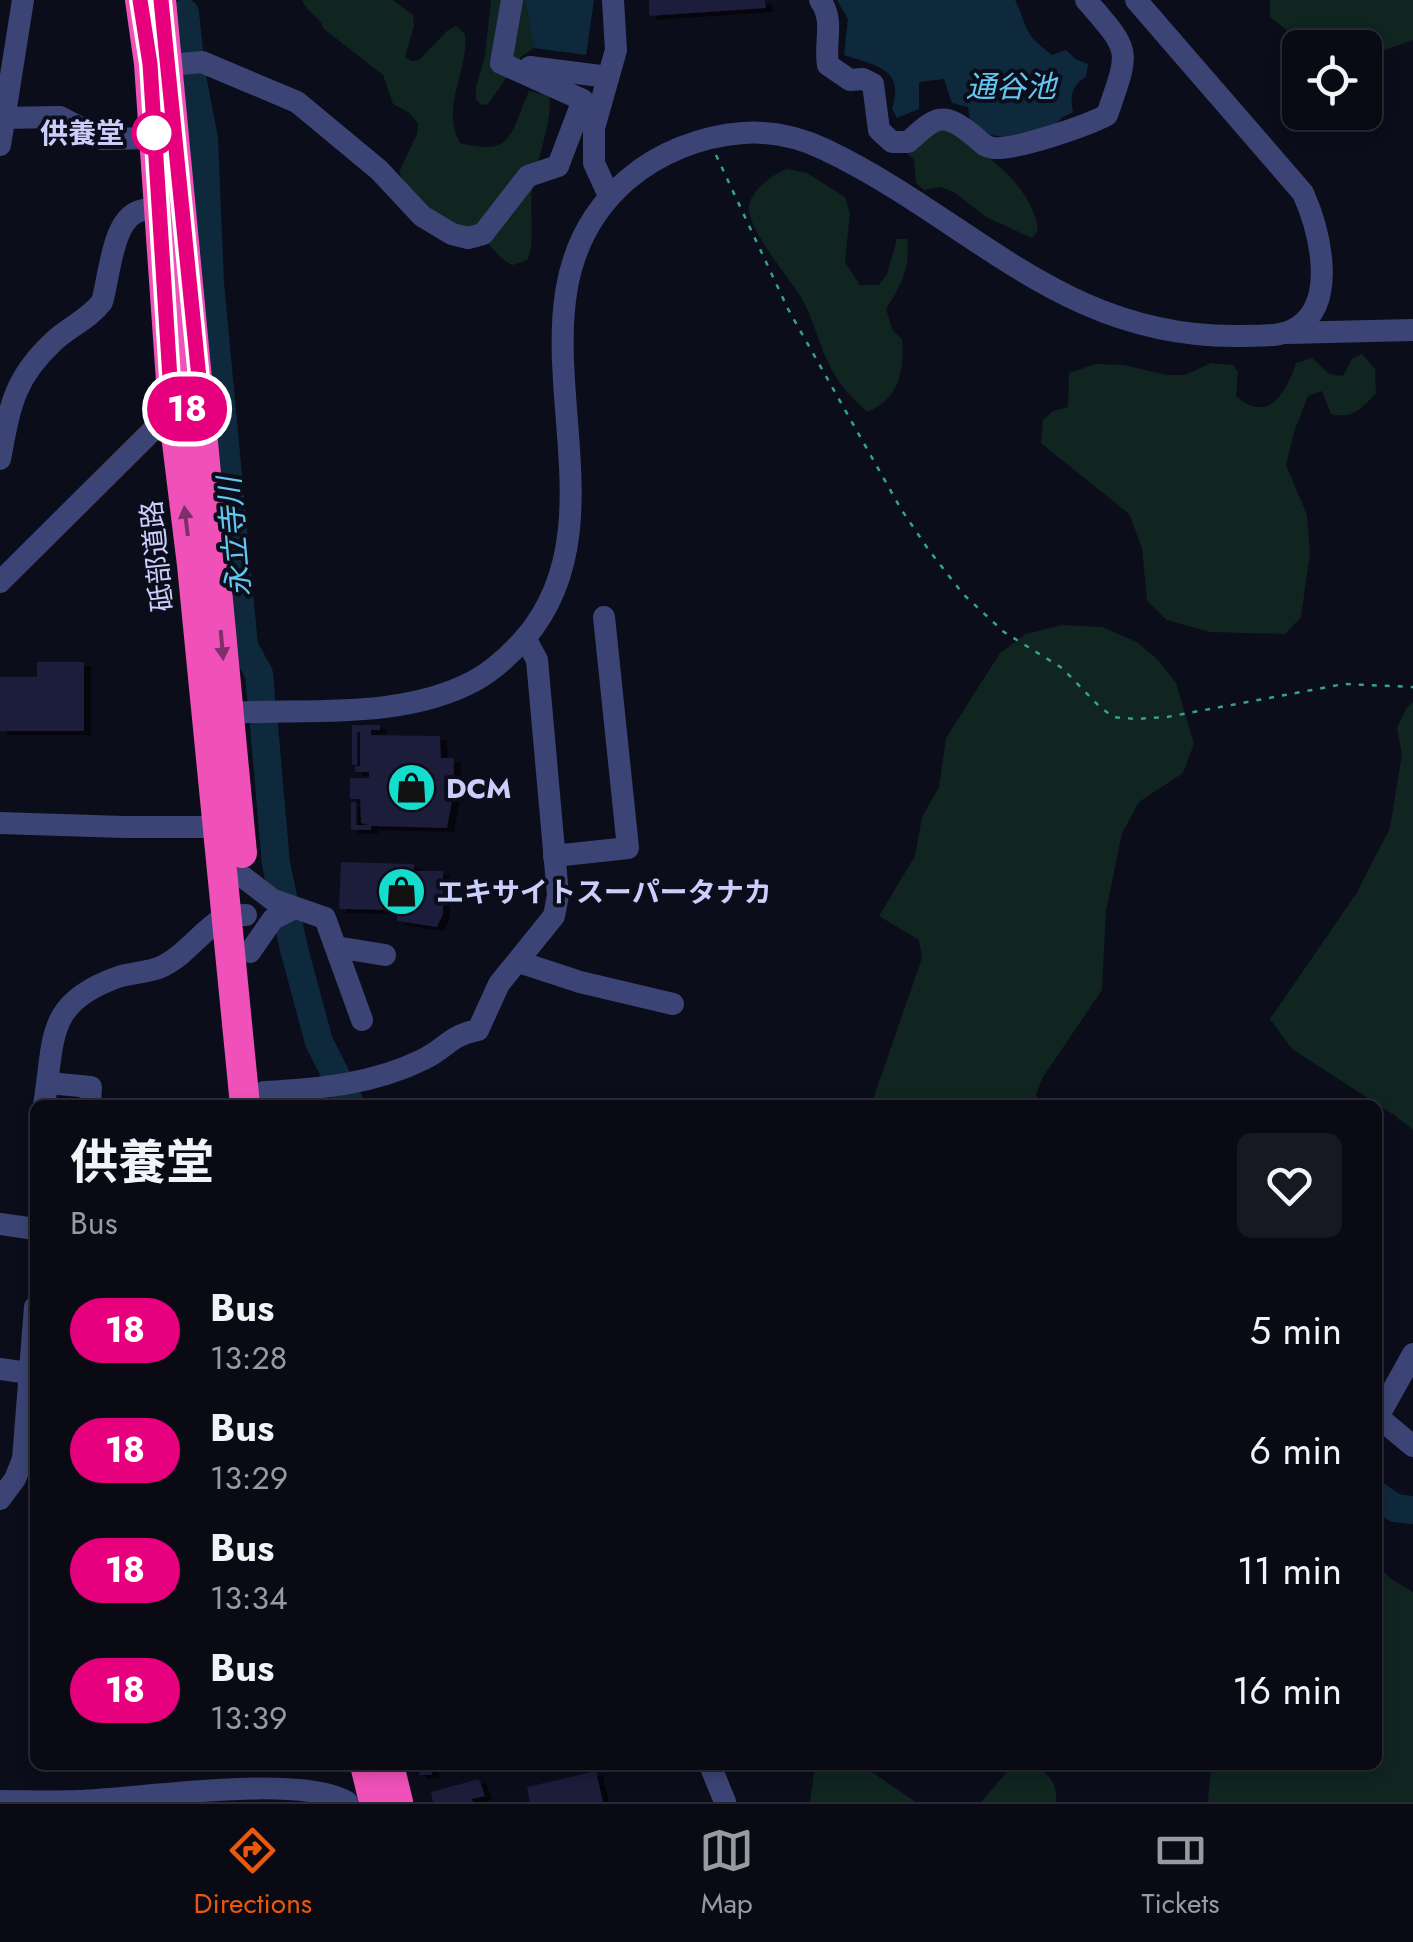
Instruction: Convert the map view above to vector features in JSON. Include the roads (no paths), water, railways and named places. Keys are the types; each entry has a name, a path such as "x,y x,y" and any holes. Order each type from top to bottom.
{"highway":[{"name":"砥部道路","path":"140,0 150,64 154,138 171,209"},
{"name":"砥部道路","path":"161,0 169,65 171,209 217,714 230,827 243,877 262,912 250,952 258,1100"},
{"name":"砥部道路","path":"230,827 262,912 258,1100"},
{"path":"366,1770 374,1802"},
{"path":"390,1770 398,1802"}],"street":[{"path":"0,146 23,0"},
{"path":"502,63 512,0"},
{"path":"609,196 594,163 594,128 616,50 614,0"},
{"path":"820,0 830,24 825,48 828,65 850,80 863,79 873,84 880,130 892,142 908,142 928,121 938,118 954,122 988,148 1004,148 1082,128 1107,115 1123,69 1124,51 1118,36 1086,0"},
{"path":"1136,0 1303,193 1318,227 1322,262 1310,318 1288,333"},
{"path":"169,65 202,62 297,102 379,170 422,216 452,234 468,238 483,234 528,176 558,166 583,100 502,63"},
{"path":"502,63 608,77"},
{"path":"2,118 60,117 102,138 154,138"},
{"path":"217,714 385,707 434,696 474,681 510,656 539,621 560,575 570,529 562,321 567,276 582,234 609,196 640,168 673,150 744,133 780,134 821,148 858,166 1043,285 1107,315 1156,328 1205,334 1413,330"},
{"path":"0,458 17,385 54,340 102,302 118,238 130,215 171,209"},
{"path":"0,582 187,409"},
{"path":"554,856 628,848 604,617"},
{"path":"264,1100 340,1087 426,1059 457,1034 478,1030 499,984 554,916 558,895 537,660 524,638"},
{"path":"0,822 230,827"},
{"path":"91,1100 92,1087 46,1094 60,1017 72,1000 101,983 160,968 262,912 325,918 362,1020"},
{"path":"336,948 386,955"},
{"path":"519,962 580,982 673,1004"},
{"path":"0,1224 30,1228"},
{"path":"1382,1410 1413,1354"},
{"path":"0,1369 30,1374"},
{"path":"0,1500 16,1478 22,1458 30,1397"},
{"path":"1382,1420 1413,1446"},
{"path":"248,1770 254,1790"},
{"path":"712,1770 726,1802"},
{"path":"0,1801 76,1802 254,1790 321,1791 347,1802"}],"water":[{"path":"525,0 594,0 586,55 534,48"},
{"name":"通谷池","path":"837,0 1015,0 1028,30 1042,48 1052,55 1066,50 1088,64 1086,77 1073,92 1073,112 1056,126 1006,137 990,135 970,120 968,107 952,103 944,79 919,82 919,109 897,118 892,108 895,94 890,76 875,65 844,55 848,19"}],"waterway":[{"name":"永立寺川","path":"185,13 189,50"},
{"name":"永立寺川","path":"192,76 204,139 210,283 244,646 259,674 261,698"},
{"name":"永立寺川","path":"264,726 276,864 294,949 319,1042 348,1100"},
{"name":"永立寺川","path":"1382,1499 1395,1508 1413,1510"}],"place":[{"name":"供養堂","path":"154,133"},
{"name":"DCM","path":"411,788"},
{"name":"エキサイトスーパータナカ","path":"401,892"}]}
